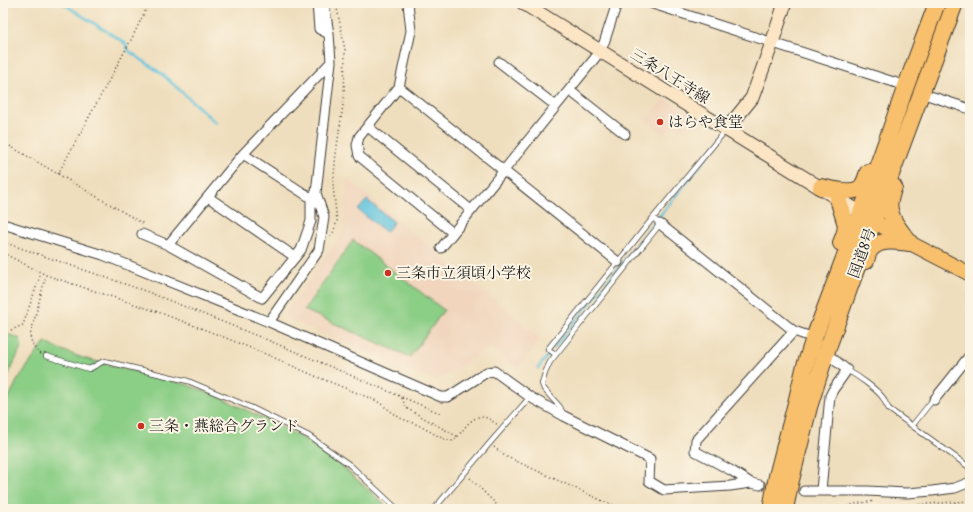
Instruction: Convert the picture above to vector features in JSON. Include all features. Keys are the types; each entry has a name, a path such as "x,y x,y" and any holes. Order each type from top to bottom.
{"highway":[{"name":"国道8号","path":"785,509 809,407 843,305 894,122 937,3"},
{"name":"国道8号","path":"771,509 777,476 804,369 814,338 836,281 902,146 955,3"},
{"path":"820,187 844,191 851,191 861,188 878,146 894,122"},
{"path":"902,146 902,162 889,202 891,214 895,223 910,243"},
{"path":"836,281 833,269 846,225 838,199"},
{"path":"843,305 853,296 869,251 872,248 884,242 892,241 910,243"}],"main road":[{"name":"三条八王寺線","path":"523,3 867,217"},
{"path":"726,130 752,98 785,3"},
{"path":"867,217 910,243 970,274"}],"street":[{"path":"317,3 319,29 329,34"},
{"path":"142,234 168,245 262,298 301,250 311,221 313,195 331,62 329,34 324,3"},
{"path":"408,3 411,31 399,87 359,137 357,145 359,156 453,233"},
{"path":"441,248 600,51 617,3"},
{"path":"650,3 906,86"},
{"path":"168,245 243,154 331,62"},
{"path":"499,62 556,106"},
{"path":"399,87 618,262"},
{"path":"569,90 625,134"},
{"path":"921,93 970,109"},
{"path":"368,127 471,210"},
{"path":"243,154 313,195 324,217 319,250 269,322"},
{"path":"208,197 295,257"},
{"path":"3,224 103,255 269,322 441,397 448,397 487,372 494,371 530,397 564,416 650,459 649,481 664,490 755,484 695,451 696,440 794,331"},
{"path":"660,224 794,331 814,338"},
{"path":"821,490 830,396 847,370 826,353"},
{"path":"934,400 970,356"},
{"path":"804,490 867,490 907,493 954,488 970,482"}],"lane":[{"path":"555,354 548,349 726,130"},
{"path":"564,416 560,407 544,389 542,384 545,373 555,354 660,224 653,218"},
{"path":"46,356 89,369 104,361 188,381 252,408 309,436 350,465 397,509"},
{"path":"847,370 854,373 882,397 889,410 970,470"},
{"path":"434,509 530,397"},
{"path":"912,426 934,400"}],"path":[{"path":"58,174 132,38 149,3"},
{"path":"319,250 334,233 337,221 333,187 344,98 345,50 336,3"},
{"path":"3,142 142,223 140,230 142,234"},
{"path":"3,242 148,292 442,414"},
{"path":"3,253 46,275 158,312 216,334 377,401 400,418 418,425 446,440 453,441 458,438 467,424 481,416 503,428"},
{"path":"11,330 23,325 41,273"},
{"path":"46,275 30,336 34,348 40,354 46,356"},
{"path":"402,397 406,408 458,438"},
{"path":"489,444 504,456 605,502 625,509"},
{"path":"465,473 501,509"},
{"path":"832,509 875,501"},
{"path":"840,508 887,508 970,501"}],"shaded area":[{"path":"664,98 693,116 682,130 673,124 664,135 645,120"},
{"name":"三条市立須頃小学校","path":"348,179 541,339 518,368 491,347 437,381 287,319 285,313 343,233"}],"green space":[{"path":"353,240 444,310 410,357 304,310"},
{"path":"3,333 19,338 22,346 3,386"},
{"name":"三条・燕総合グランド","path":"45,342 83,358 185,384 230,402 322,449 389,509 3,509 3,409 18,379"}],"water":[{"path":"367,200 394,222 386,232 358,210"}],"waterway":[{"path":"62,3 125,43 129,51 162,74 216,123"},
{"path":"658,218 724,136"},
{"path":"554,348 653,225"},
{"path":"538,368 547,357"}],"tunnel":[{"path":"760,485 804,491"}],"place":[{"name":"はらや食堂","path":"660,122"},
{"name":"三条市立須頃小学校","path":"388,273"},
{"name":"三条・燕総合グランド","path":"141,426"}]}
